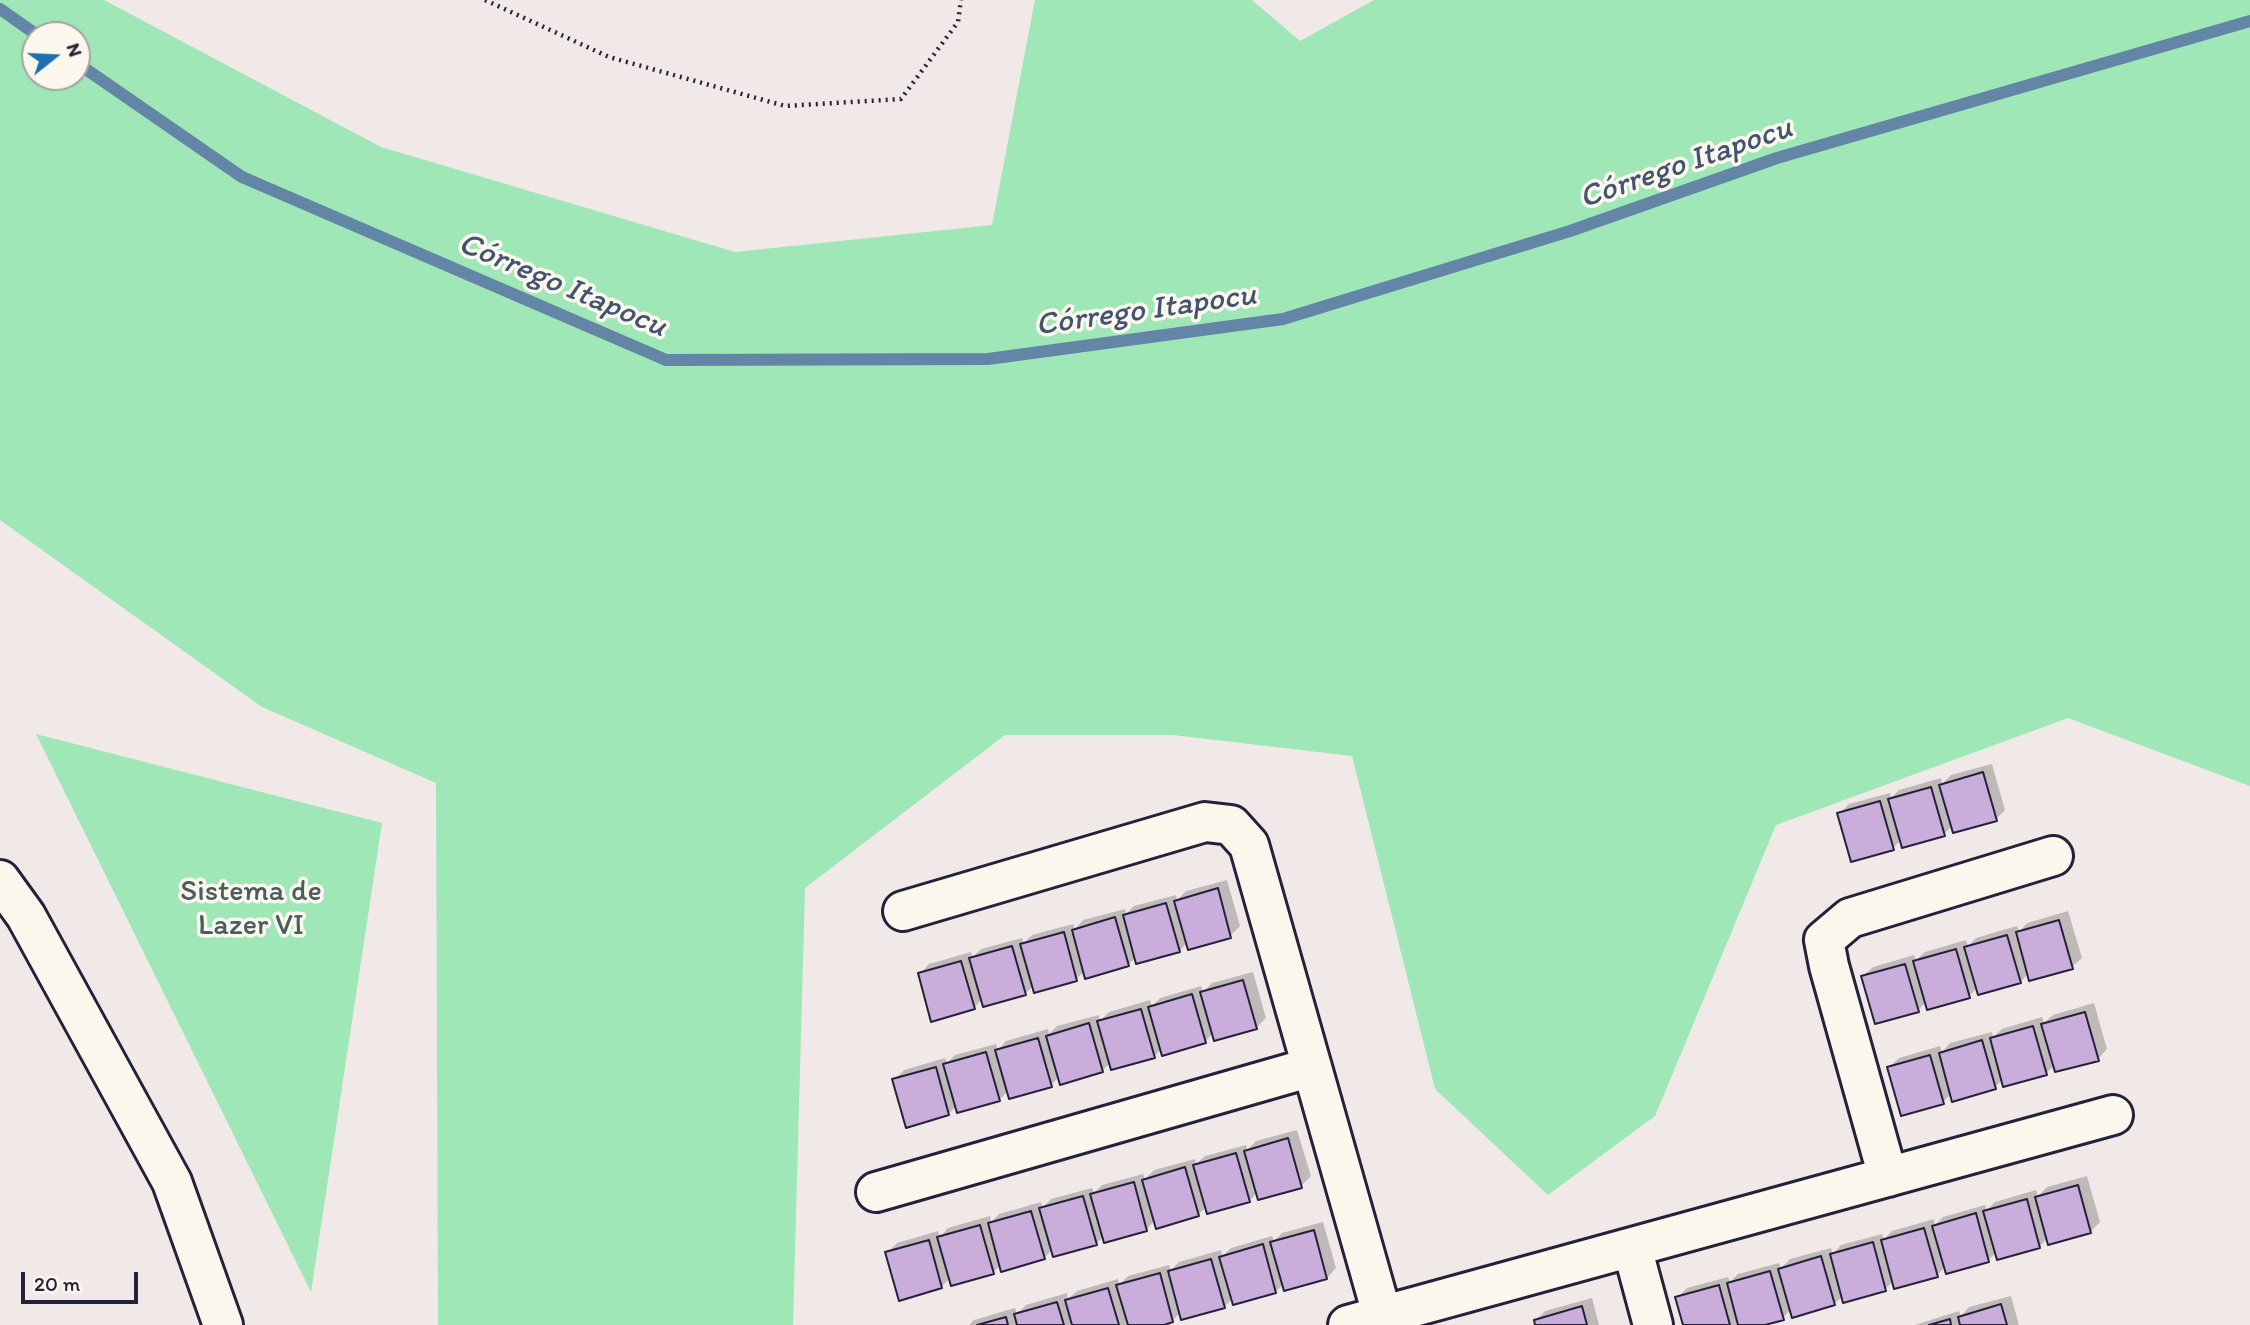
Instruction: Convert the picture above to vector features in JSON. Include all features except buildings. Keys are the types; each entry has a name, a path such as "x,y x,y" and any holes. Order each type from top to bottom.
{"street":[{"path":"903,911 1205,822 1231,825 1249,845 1312,1068 1372,1322 1632,1247 2113,1115"},
{"path":"1888,1177 1824,940 1850,918 2053,856"},
{"path":"0,880 26,916 172,1182 223,1325"},
{"path":"876,1192 1312,1068"},
{"path":"1632,1247 1653,1325"}],"path":[{"path":"485,0 609,57 785,106 901,99 958,22 961,0"}],"green space":[{"path":"0,0 104,0 381,147 735,252 992,225 1035,0 1252,0 1300,41 1374,0 2250,0 2250,786 2068,718 1776,825 1655,1116 1548,1195 1435,1089 1352,756 1173,735 1005,735 805,888 793,1325 438,1325 436,783 262,707 0,520"},
{"name":"Sistema de Lazer VI","path":"36,734 382,823 311,1292"}],"waterway":[{"name":"Córrego Itapocu","path":"0,9 21,24"},
{"name":"Córrego Itapocu","path":"91,73 242,177 666,360 988,359 1283,319 1570,231 1777,158 2250,21"}]}
